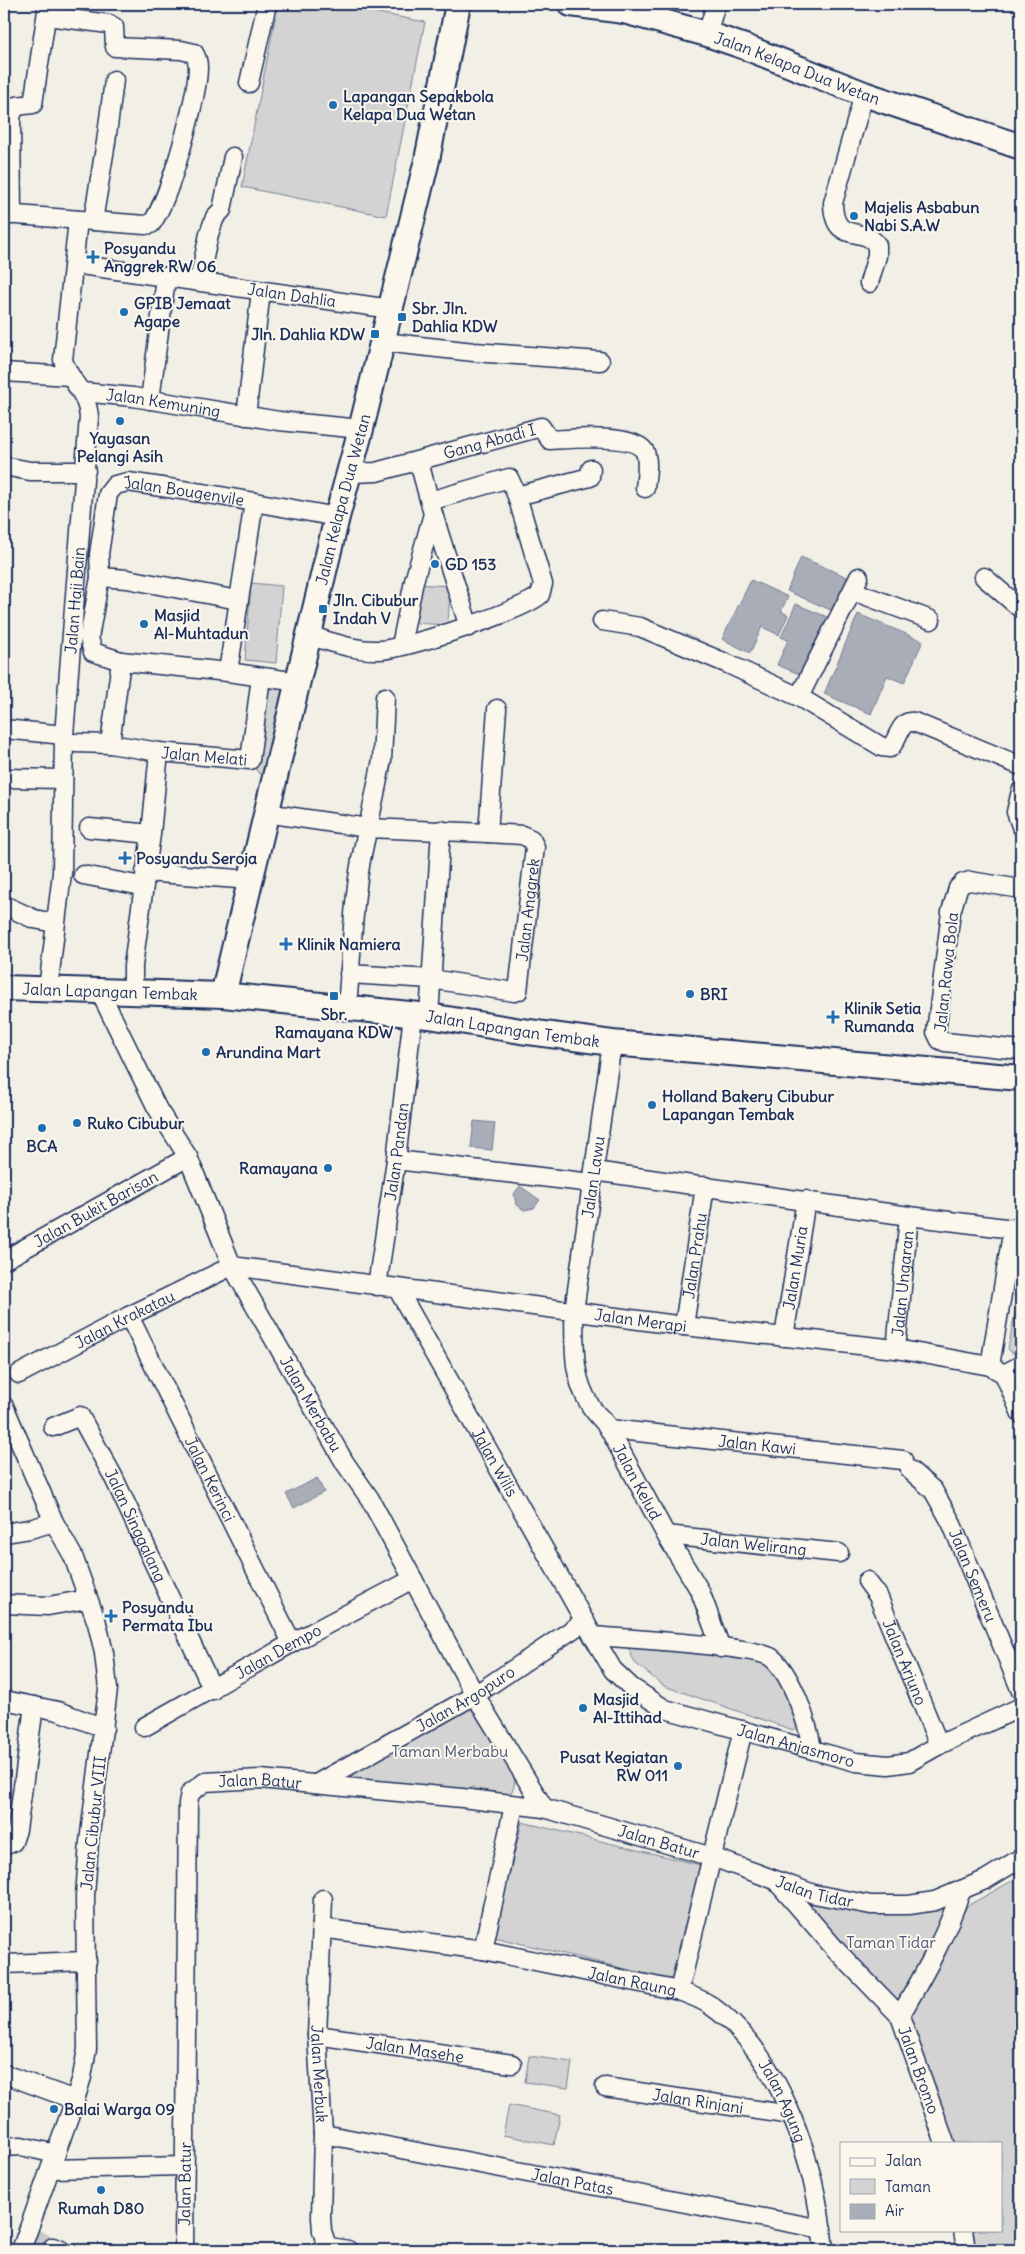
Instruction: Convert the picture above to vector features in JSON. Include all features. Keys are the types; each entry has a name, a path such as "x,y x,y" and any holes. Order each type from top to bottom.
{"street":[{"path":"249,83 267,4"},
{"name":"Jalan Kelapa Dua Wetan","path":"223,995 337,517 383,342 427,160 458,4"},
{"name":"Jalan Kelapa Dua Wetan","path":"571,4 626,8 763,54 864,94 1021,147"},
{"path":"706,34 716,4"},
{"path":"48,10 109,24 114,27 115,47 181,50 194,53 198,58 195,95 184,134 167,190 151,224 85,221 8,214 8,116 16,106 33,104 48,10"},
{"name":"Jalan Haji Bain","path":"48,989 62,874 63,779 70,739 89,417 87,400 70,376 62,360 62,350 74,264 106,142 114,80"},
{"path":"864,94 833,203 833,212 835,222 840,228 871,239 877,245 877,256 869,283"},
{"path":"199,281 209,234 215,217 222,210 233,157"},
{"name":"Jalan Dahlia","path":"74,264 199,281 260,292 391,309"},
{"path":"150,400 166,278"},
{"path":"246,416 260,292"},
{"path":"383,342 474,352 600,361"},
{"path":"4,372 70,376"},
{"name":"Jalan Kemuning","path":"82,392 150,400 246,416 361,429"},
{"name":"Gang Abadi I","path":"349,469 354,473 376,472 419,462 541,427 550,440 601,439 633,442 642,449 646,457 645,488"},
{"path":"419,462 431,508 469,627"},
{"path":"4,466 30,471 86,471"},
{"path":"517,496 589,477 591,470"},
{"path":"310,636 348,647 375,651 401,646 469,627 538,597 542,592 543,584 512,481 505,478 431,508"},
{"name":"Jalan Bougenvile","path":"100,577 99,554 108,494 115,485 128,482 166,487 337,517"},
{"path":"228,672 254,502"},
{"path":"401,646 431,508"},
{"path":"238,600 127,579 100,577 89,643 93,652 98,655 121,661 228,672 298,682"},
{"path":"984,577 1021,609"},
{"path":"799,697 856,584 931,620"},
{"path":"602,621 640,627 799,697 882,747 890,748 904,724 908,721 1021,766"},
{"path":"110,744 121,661"},
{"name":"Jalan Melati","path":"4,729 159,752 250,760 260,676"},
{"path":"347,1006 357,879 382,760 385,697"},
{"path":"488,833 497,709"},
{"path":"133,991 133,966 143,879 151,834 159,752"},
{"path":"4,778 63,779"},
{"path":"1021,791 1016,812 1021,826"},
{"name":"Jalan Anggrek","path":"266,813 368,828 522,835 531,839 535,847 518,991 431,980"},
{"path":"88,828 151,834"},
{"path":"421,1016 432,996 431,980 441,830"},
{"path":"83,875 143,879 251,880"},
{"name":"Jalan Rawa Bola","path":"1021,889 970,881 963,883 958,888 952,912 936,1032 940,1040 945,1042 1021,1050"},
{"path":"4,905 34,919 55,923"},
{"path":"349,974 431,980"},
{"name":"Jalan Lapangan Tembak","path":"4,988 223,995 347,1006 521,1032 612,1043 1021,1078"},
{"name":"Jalan Merbabu","path":"99,990 157,1108 188,1157 232,1266 345,1463 370,1499 475,1695 544,1808"},
{"name":"Jalan Pandan","path":"378,1286 396,1160 421,1016"},
{"name":"Jalan Lawu","path":"574,1310 612,1043"},
{"name":"Jalan Bukit Barisan","path":"4,1260 188,1157"},
{"path":"396,1160 705,1186 909,1216 1017,1229 997,1370 1021,1414"},
{"name":"Jalan Prahu","path":"684,1326 705,1186"},
{"name":"Jalan Muria","path":"784,1336 806,1200"},
{"name":"Jalan Ungaran","path":"896,1349 909,1216"},
{"name":"Jalan Merapi","path":"232,1266 684,1326 896,1349 997,1370"},
{"name":"Jalan Krakatau","path":"19,1374 129,1316 232,1266"},
{"name":"Jalan Wilis","path":"397,1288 589,1629"},
{"name":"Jalan Kelud","path":"574,1310 573,1350 581,1390 592,1408 603,1418 666,1535 700,1591 721,1648"},
{"name":"Jalan Kerinci","path":"129,1316 292,1644"},
{"path":"997,1370 1021,1365"},
{"name":"Jalan Cibubur VIII","path":"4,1406 10,1439 73,1556 104,1653 108,1689 89,1842 86,1896 87,2049 82,2078 27,2240"},
{"name":"Jalan Singgalang","path":"53,1427 80,1416 113,1476 213,1690"},
{"name":"Jalan Kawi","path":"609,1429 907,1465"},
{"name":"Jalan Semeru","path":"907,1465 933,1490 950,1522 1021,1691"},
{"path":"4,1533 30,1529 54,1522"},
{"name":"Jalan Welirang","path":"666,1535 839,1552"},
{"name":"Jalan Dempo","path":"144,1727 292,1644 413,1580"},
{"name":"Jalan Arjuno","path":"867,1581 878,1596 939,1744"},
{"path":"4,1604 48,1606 88,1599"},
{"path":"589,1629 755,1652 771,1658 792,1687 809,1728 812,1748"},
{"name":"Jalan Argopuro","path":"316,1785 589,1629"},
{"name":"Jalan Anjasmoro","path":"589,1629 613,1670 631,1687 665,1709 812,1748 851,1761 888,1765 908,1762 939,1744 1021,1708"},
{"path":"4,1700 34,1706 104,1728"},
{"path":"4,1846 13,1842 17,1830 34,1706"},
{"name":"Jalan Raung","path":"321,1928 483,1950 679,1990 743,1730"},
{"name":"Jalan Batur","path":"184,2250 190,1793 198,1785 213,1780 260,1779 462,1798 544,1808 712,1857 778,1882"},
{"path":"483,1950 514,1805"},
{"name":"Jalan Tidar","path":"778,1882 814,1894 871,1905 908,1905 935,1901 961,1890 1021,1858"},
{"name":"Jalan Tidar","path":"778,1882 837,1951 900,2016"},
{"name":"Jalan Bromo","path":"945,2142 900,2016 934,1956 954,1912 961,1890"},
{"name":"Jalan Merbuk","path":"323,1899 318,2035 323,2134 320,2217 324,2238 330,2247 348,2250"},
{"path":"4,1964 87,1961"},
{"name":"Jalan Agung","path":"679,1990 709,2004 739,2030 764,2062 791,2115 809,2170 822,2229 824,2250"},
{"name":"Jalan Masehe","path":"318,2035 512,2064"},
{"path":"4,2074 75,2100"},
{"name":"Jalan Rinjani","path":"605,2087 791,2115"},
{"name":"Jalan Patas","path":"323,2134 822,2229"},
{"path":"4,2147 21,2146 53,2161 185,2166"},
{"path":"963,2232 966,2250"}],"green space":[{"name":"Lapangan Sepakbola Kelapa Dua Wetan","path":"278,4 332,4 425,22 386,216 242,187"},
{"path":"251,583 282,586 276,663 245,660"},
{"path":"415,584 450,586 448,625 414,623"},
{"path":"277,682 293,684 269,776 258,773 252,762 268,687"},
{"path":"1021,1281 1021,1353 1016,1356 1008,1349"},
{"path":"623,1637 773,1654 808,1719 793,1730 664,1686 635,1663"},
{"name":"Taman Merbabu","path":"462,1697 515,1776 514,1787 508,1798 483,1795 473,1787 461,1792 353,1780 356,1760"},
{"path":"522,1822 700,1865 671,1980 494,1937"},
{"path":"1021,1876 1021,2250 971,2250 968,2232 1002,2232 1002,2142 955,2142 908,2020 967,1906"},
{"name":"Taman Tidar","path":"812,1893 951,1905 903,2003 888,1997 805,1902"},
{"path":"529,2056 572,2062 568,2088 525,2082"},
{"path":"509,2105 560,2115 554,2145 503,2135"}],"water":[{"path":"801,557 854,580 840,614 787,591"},
{"path":"751,580 788,597 781,611 788,615 779,635 762,627 750,653 722,639"},
{"path":"796,604 832,619 807,677 777,665 788,640 781,637"},
{"path":"858,614 923,641 904,683 887,676 871,714 824,694"},
{"path":"474,1121 495,1123 492,1150 471,1148"},
{"path":"520,1186 540,1200 534,1208 524,1210 516,1204 514,1194"},
{"path":"317,1478 324,1492 294,1508 286,1494"}],"tunnel":[{"path":"33,2237 53,2247"}],"place":[{"name":"Lapangan Sepakbola Kelapa Dua Wetan","path":"333,105"},
{"name":"Majelis Asbabun Nabi S.A.W","path":"854,216"},
{"name":"Posyandu Anggrek RW 06","path":"93,257"},
{"name":"GPIB Jemaat Agape","path":"124,312"},
{"name":"Sbr. Jln. Dahlia KDW","path":"402,317"},
{"name":"Jln. Dahlia KDW","path":"375,334"},
{"name":"Yayasan Pelangi Asih","path":"120,421"},
{"name":"GD 153","path":"435,564"},
{"name":"Jln. Cibubur Indah V","path":"323,609"},
{"name":"Masjid Al-Muhtadun","path":"144,624"},
{"name":"Posyandu Seroja","path":"125,858"},
{"name":"Klinik Namiera","path":"286,944"},
{"name":"BRI","path":"690,994"},
{"name":"Sbr. Ramayana KDW","path":"334,996"},
{"name":"Klinik Setia Rumanda","path":"833,1017"},
{"name":"Arundina Mart","path":"206,1052"},
{"name":"Holland Bakery Cibubur Lapangan Tembak","path":"652,1105"},
{"name":"Ruko Cibubur","path":"77,1123"},
{"name":"BCA","path":"42,1128"},
{"name":"Ramayana","path":"328,1168"},
{"name":"Posyandu Permata Ibu","path":"111,1616"},
{"name":"Masjid Al-Ittihad","path":"583,1708"},
{"name":"Pusat Kegiatan RW 011","path":"678,1766"},
{"name":"Balai Warga 09","path":"54,2109"},
{"name":"Rumah D80","path":"101,2190"}]}
